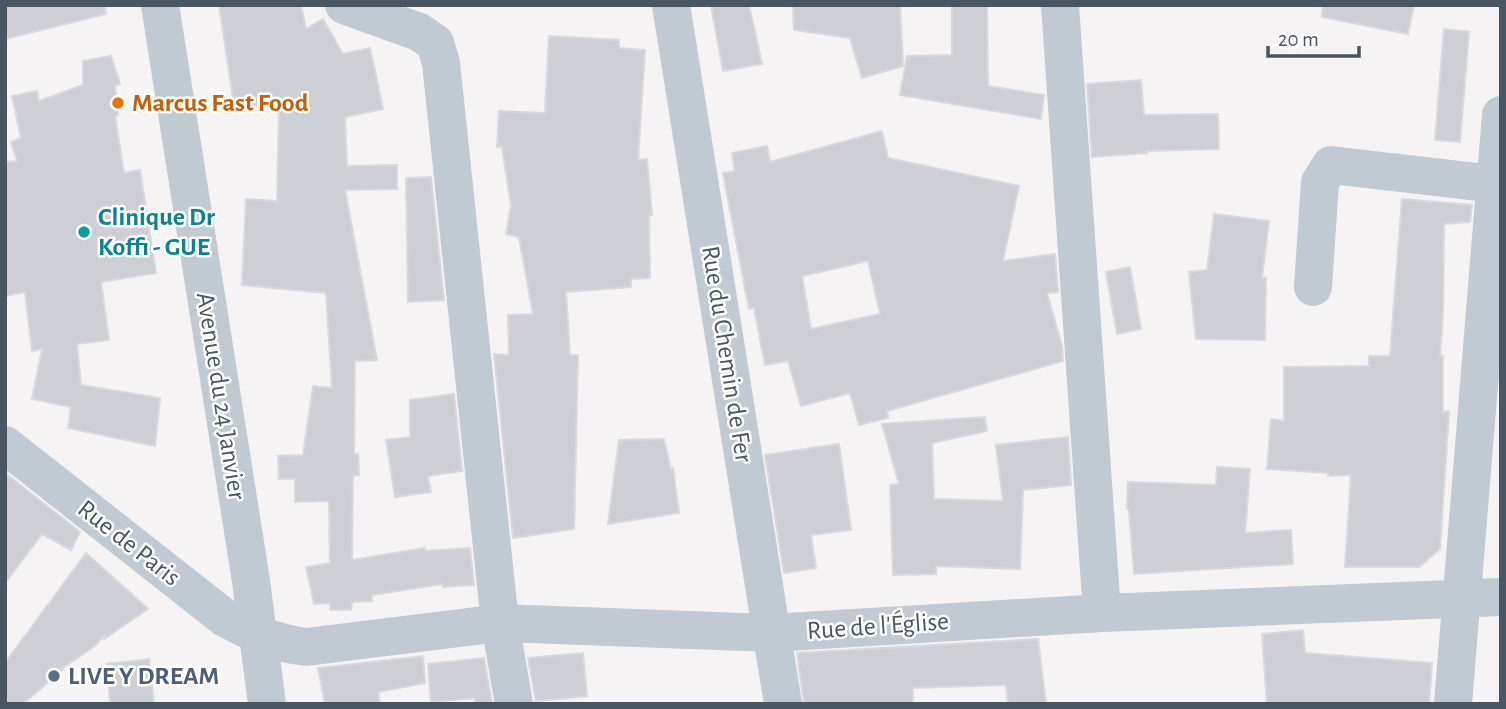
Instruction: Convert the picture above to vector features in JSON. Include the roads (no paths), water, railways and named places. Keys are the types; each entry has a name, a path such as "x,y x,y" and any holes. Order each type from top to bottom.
{"street":[{"name":"Avenue du 24 Janvier","path":"160,5 251,581 267,704"},
{"path":"344,5 419,32 435,43 441,63 500,623 513,704"},
{"name":"Rue du Chemin de Fer","path":"671,5 783,704"},
{"path":"1060,5 1102,613"},
{"path":"1454,704 1501,115"},
{"path":"1313,287 1320,182 1331,165 1495,184"},
{"name":"Rue de Paris","path":"5,445 225,618 257,636"},
{"name":"Rue de l'Église","path":"257,636 306,647 500,623 771,633 1102,613 1501,597"}],"place":[{"name":"Marcus Fast Food","path":"118,103"},
{"name":"Clinique Dr Koffi - GUE","path":"84,232"},
{"name":"LIVE Y DREAM","path":"54,676"}]}
